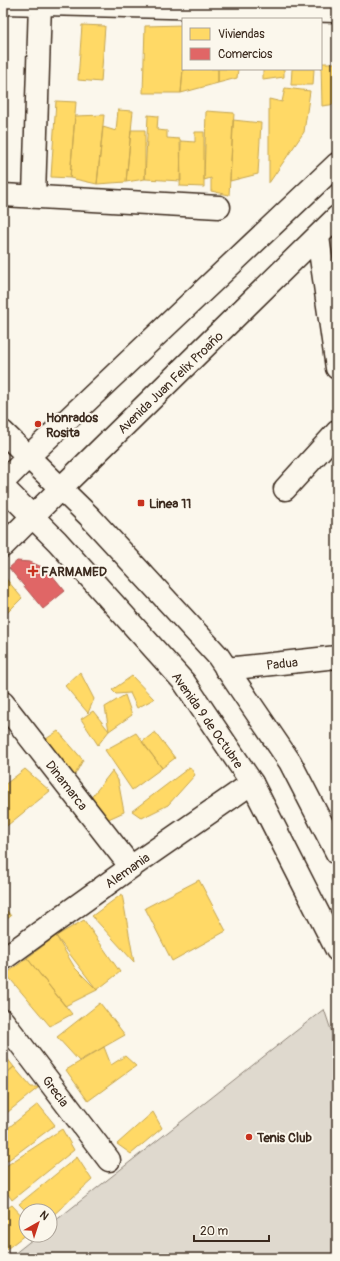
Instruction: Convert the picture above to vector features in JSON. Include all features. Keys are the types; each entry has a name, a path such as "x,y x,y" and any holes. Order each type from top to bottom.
{"street":[{"path":"3,3 337,11"},
{"path":"34,196 40,4"},
{"path":"3,482 337,164"},
{"path":"3,195 219,207"},
{"name":"Avenida Juan Felix Proaño","path":"3,546 337,217"},
{"path":"318,237 337,368"},
{"path":"3,432 90,516 218,656 290,762 337,853"},
{"path":"285,489 337,432"},
{"name":"Avenida 9 de Octubre","path":"3,487 57,541 184,682 252,783 337,950"},
{"name":"Padua","path":"226,668 337,656"},
{"name":"Dinamarca","path":"3,703 131,867"},
{"name":"Alemania","path":"3,959 131,867 252,783"},
{"name":"Grecia","path":"3,1021 109,1160"}],"shaded area":[{"name":"Tenis Club","path":"324,1009 337,1048 337,1258 9,1258 28,1243 58,1243 58,1219"}],"building: Viviendas":[{"path":"82,25 105,26 101,82 78,80"},
{"path":"182,25 183,70 181,93 143,93 145,26"},
{"path":"322,63 337,63 337,104 322,106"},
{"path":"183,70 218,70 218,83 181,93"},
{"path":"218,70 238,70 237,78 218,83"},
{"path":"263,70 284,70 284,77 263,80"},
{"path":"292,70 314,70 313,85 291,85"},
{"path":"285,88 310,91 304,132 269,183 269,99 282,102"},
{"path":"56,101 76,102 70,178 51,177"},
{"path":"118,110 133,111 126,182 97,184 103,127 116,131"},
{"path":"206,111 234,113 229,195 211,191 211,178 204,180"},
{"path":"104,115 97,184 70,178 75,116"},
{"path":"148,115 158,116 157,130 167,131 167,138 180,139 181,181 145,179"},
{"path":"233,120 261,123 258,174 230,181"},
{"path":"131,130 145,130 145,179 126,182"},
{"path":"195,132 204,132 204,187 180,186 181,141 195,142"},
{"path":"3,575 22,598 3,617"},
{"path":"80,672 94,699 88,713 65,686"},
{"path":"132,676 154,699 137,708 130,693 116,694 112,690"},
{"path":"125,695 132,715 109,731 105,707"},
{"path":"93,711 109,731 98,745 81,719"},
{"path":"58,731 83,760 71,782 43,741"},
{"path":"155,732 175,758 162,768 142,742"},
{"path":"136,733 162,768 132,790 105,750"},
{"path":"190,767 195,775 168,805 142,818 132,811"},
{"path":"25,769 50,791 3,829 3,786"},
{"path":"112,771 118,780 124,812 104,821 90,799"},
{"path":"199,880 226,931 172,961 145,908"},
{"path":"122,894 134,962 92,916"},
{"path":"3,906 11,916 3,922"},
{"path":"84,920 120,972 97,990 56,936"},
{"path":"56,936 75,968 97,990 65,1006 27,958"},
{"path":"27,958 72,1014 50,1026 6,974"},
{"path":"100,1003 125,1035 79,1061 57,1037"},
{"path":"104,1047 111,1065 125,1056 136,1066 88,1101 66,1070"},
{"path":"3,1053 14,1067 3,1075"},
{"path":"14,1067 31,1087 39,1087 3,1116 3,1077"},
{"path":"38,1104 55,1125 3,1164 3,1132"},
{"path":"153,1112 162,1128 131,1154 117,1144"},
{"path":"62,1129 74,1150 12,1200 3,1187 3,1168"},
{"path":"77,1157 92,1180 58,1211 58,1203 20,1203"},
{"path":"12,1205 18,1211 18,1240 3,1252 3,1211"}],"building: Comercios":[{"path":"17,561 30,562 47,569 65,591 43,609 9,568"}],"place":[{"name":"Honrados Rosita","path":"38,424"},
{"name":"Linea 11","path":"141,503"},
{"name":"FARMAMED","path":"33,571"},
{"name":"Tenis Club","path":"249,1137"}]}
